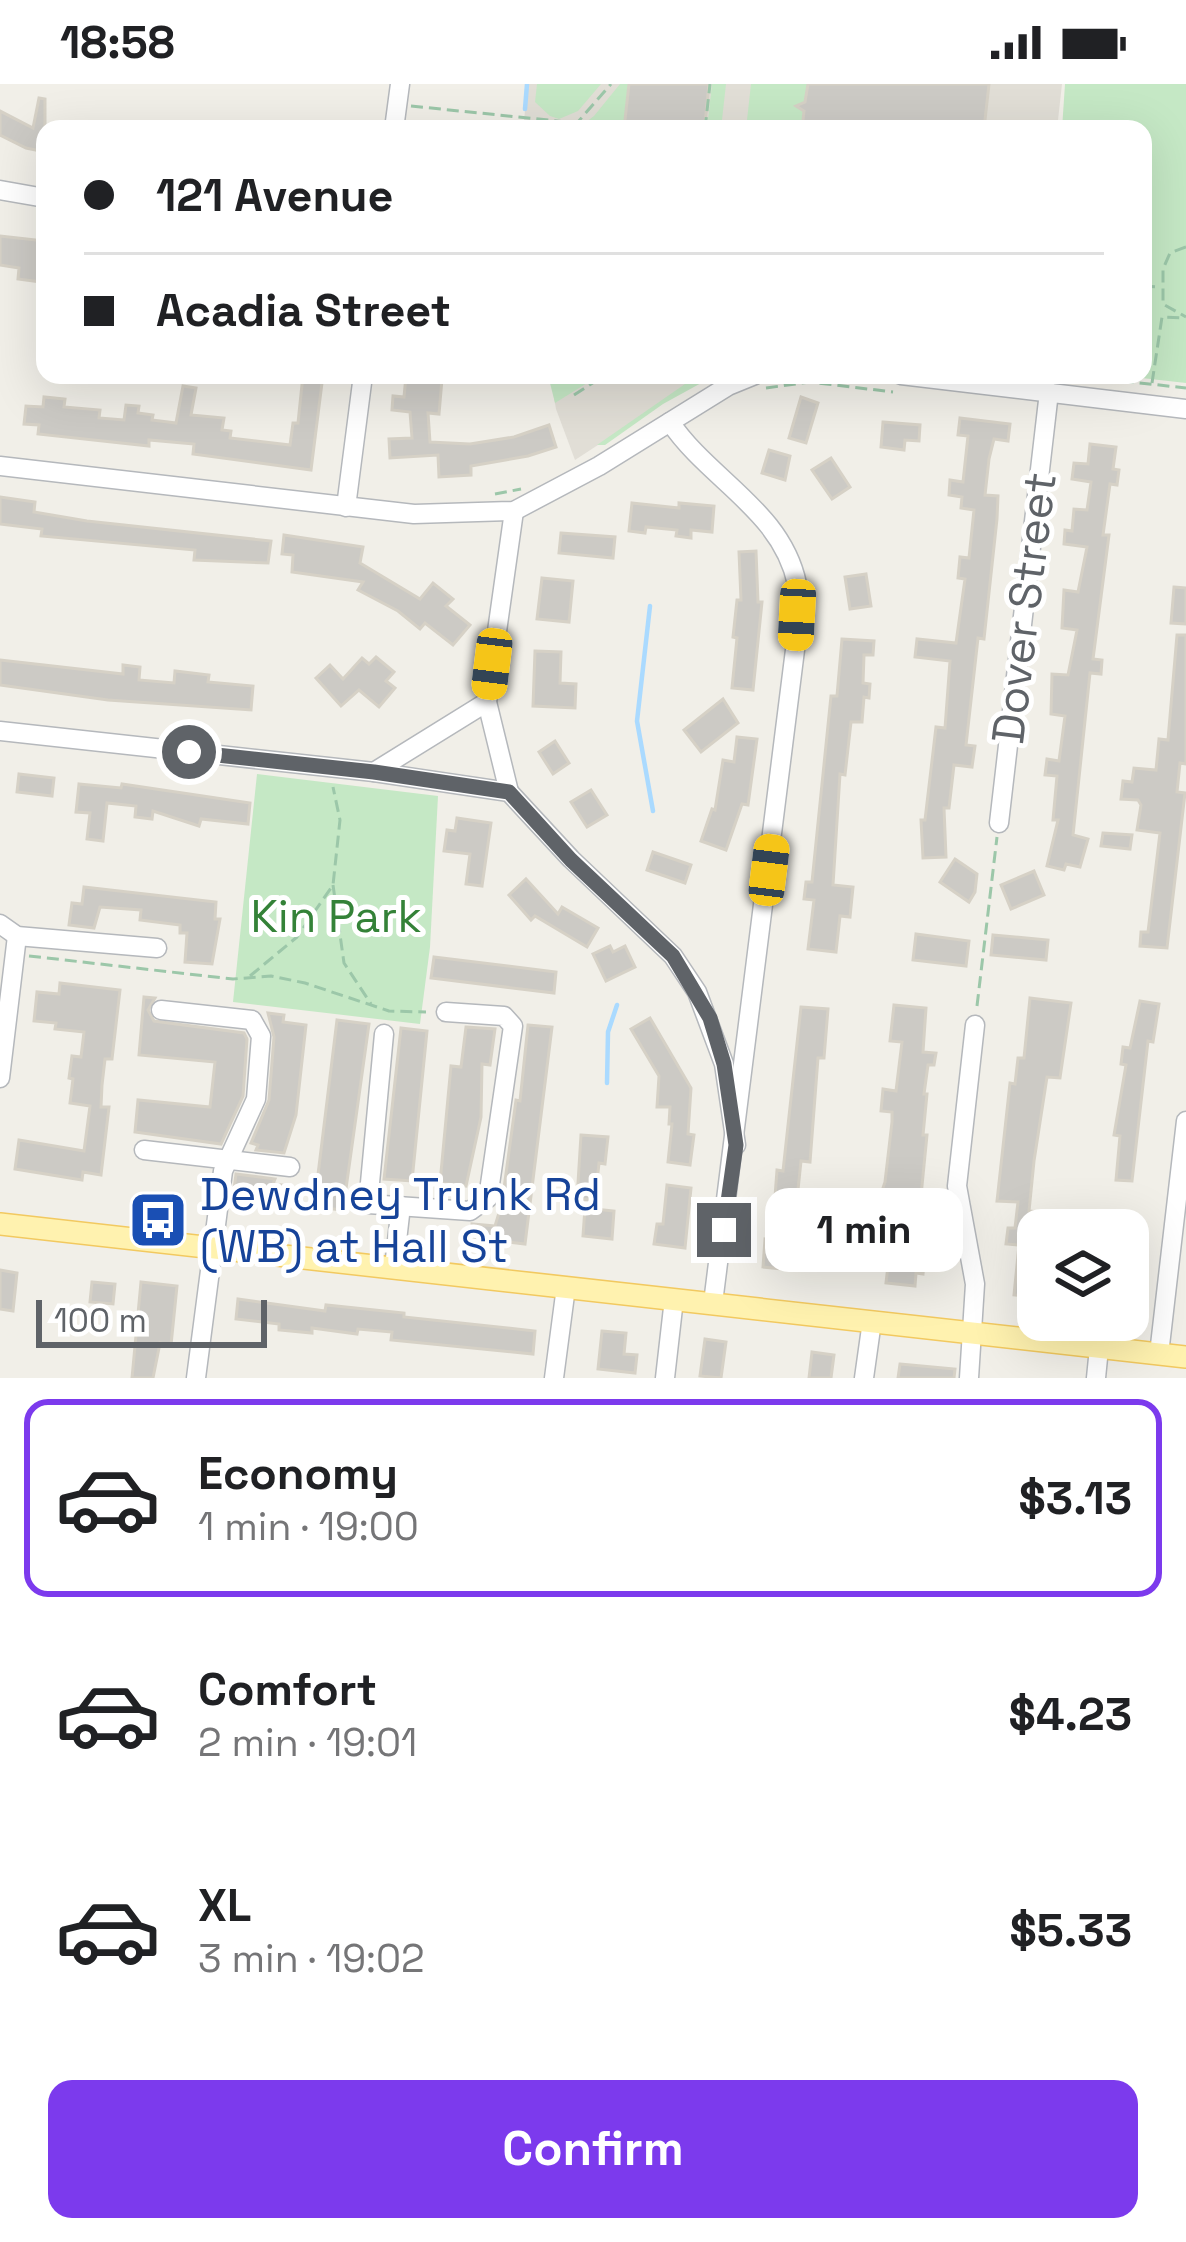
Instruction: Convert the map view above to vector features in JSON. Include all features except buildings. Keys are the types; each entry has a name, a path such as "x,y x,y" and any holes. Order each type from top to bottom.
{"main road":[{"path":"0,1224 1186,1358"}],"street":[{"path":"0,190 36,196"},
{"path":"346,507 362,384"},
{"path":"0,466 346,507 426,514 514,511 599,466 728,386 743,384"},
{"path":"902,384 1049,392 1186,409"},
{"name":"Dover Street","path":"999,824 1049,392"},
{"path":"670,422 697,459 769,521 788,555 798,589 796,642 713,1303"},
{"path":"514,511 488,702 509,792 571,860 673,956 710,1018 724,1064 736,1145"},
{"path":"374,772 488,702"},
{"path":"0,731 374,772 509,792"},
{"path":"0,924 16,945 0,1078"},
{"path":"16,945 157,948"},
{"path":"161,1010 252,1020 261,1036 256,1099 223,1171 196,1378"},
{"path":"384,1034 368,1204 470,1211 488,1198 513,1027 504,1016 446,1012"},
{"path":"970,1378 975,1284 957,1186 975,1024"},
{"path":"1159,1354 1186,1121"},
{"path":"144,1150 290,1167"},
{"path":"394,1267 401,1206"},
{"path":"554,1378 566,1287"},
{"path":"665,1378 674,1299"},
{"path":"864,1378 872,1321"},
{"path":"1096,1378 1100,1348"}],"path":[{"path":"579,120 611,84"},
{"path":"706,120 710,84"},
{"path":"399,94 553,120"},
{"path":"1152,385 1162,317 1160,296 1170,253 1186,247"},
{"path":"1152,287 1162,288"},
{"path":"1163,304 1186,318"},
{"path":"1162,317 1186,318"},
{"path":"574,395 590,384"},
{"path":"1144,384 1186,388"},
{"path":"488,497 514,488 528,490"},
{"path":"331,767 340,820 333,885 344,963 372,1005"},
{"path":"975,1024 999,824"},
{"path":"250,976 297,937 333,885"},
{"path":"16,945 232,979 286,979 401,1012 446,1012"}],"shaded area":[{"path":"528,84 1062,84 1058,120 524,120"},
{"path":"552,384 691,384 575,460"}],"green space":[{"path":"537,84 601,84 578,111 559,119 535,102"},
{"path":"620,84 629,84 625,120 589,120"},
{"path":"712,84 726,84 722,120 708,120"},
{"path":"751,84 808,84 803,120 747,120"},
{"path":"1065,84 1186,84 1186,383 1152,379 1152,120 1063,120"},
{"path":"550,384 586,384 555,403"},
{"path":"685,384 699,384 605,445 597,445"},
{"name":"Kin Park","path":"257,774 438,796 430,947 420,1024 233,1002"}],"waterway":[{"path":"525,109 527,84"},
{"path":"650,606 637,721 653,811"},
{"path":"607,1083 608,1032 617,1005"}],"place":[{"name":"Dewdney Trunk Rd (WB) at Hall St","path":"158,1220"}],"route":[{"path":"189,752 509,792 571,860 673,956 710,1018 724,1064 736,1145 724,1230"}]}
